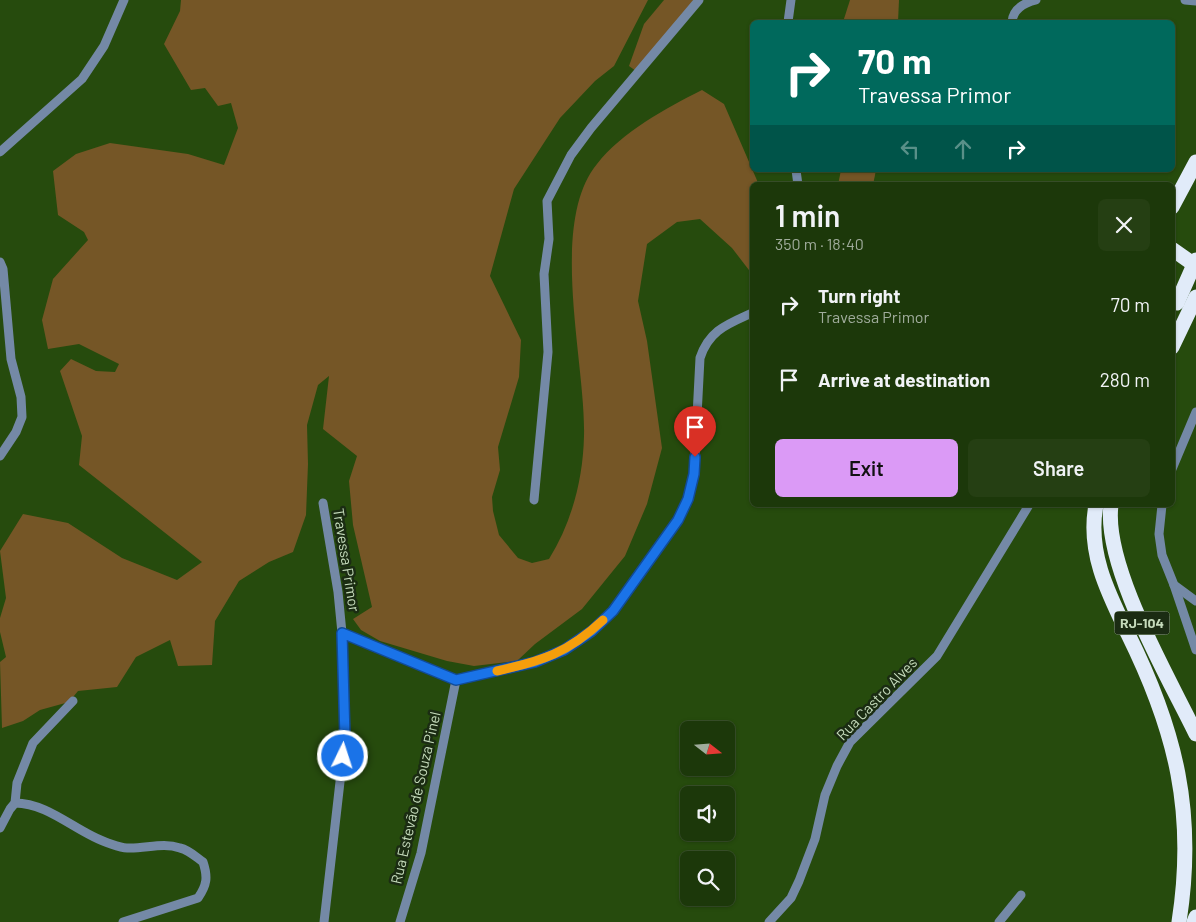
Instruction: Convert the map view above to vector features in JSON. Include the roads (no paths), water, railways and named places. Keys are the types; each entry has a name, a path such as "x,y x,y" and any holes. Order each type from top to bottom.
{"highway":[{"path":"1175,200 1196,162"},
{"path":"1175,251 1196,266"},
{"path":"1175,337 1196,260"},
{"name":"RJ-104","path":"1096,507 1094,516 1095,554 1105,587 1164,706 1181,750 1196,815 1195,857 1179,922"},
{"name":"RJ-104","path":"1111,507 1109,518 1117,558 1126,587 1196,734"},
{"path":"1194,922 1196,917"}],"street":[{"path":"0,152 82,79 104,46 124,0"},
{"path":"534,500 548,352 544,274 549,239 547,201 559,175 581,142 699,0"},
{"path":"788,20 790,0"},
{"path":"1013,20 1016,10 1026,3 1036,0"},
{"path":"1185,0 1196,1"},
{"path":"0,262 3,269 11,359 22,397 22,417 16,432 0,456"},
{"path":"456,680 535,662 564,650 592,631 613,611 678,520 688,499 694,474 700,358 704,346 721,328 750,314"},
{"path":"1175,463 1196,412"},
{"name":"Travessa Primor","path":"323,503 338,592 342,633 456,680"},
{"name":"Rua Castro Alves","path":"769,922 791,898 799,881 815,839 825,795 837,766 850,742 937,656 1028,507"},
{"path":"1162,507 1158,534 1162,555 1196,650"},
{"path":"1174,585 1196,601"},
{"path":"324,922 345,738 342,633"},
{"name":"Rua Estevão de Souza Pinel","path":"400,922 420,853 456,680"},
{"path":"0,828 15,803 17,783 33,743 73,702"},
{"path":"15,803 27,803 87,835 126,848 168,845 180,848 203,862 207,877 205,888 198,898 123,922"},
{"path":"999,922 1021,894"}]}
